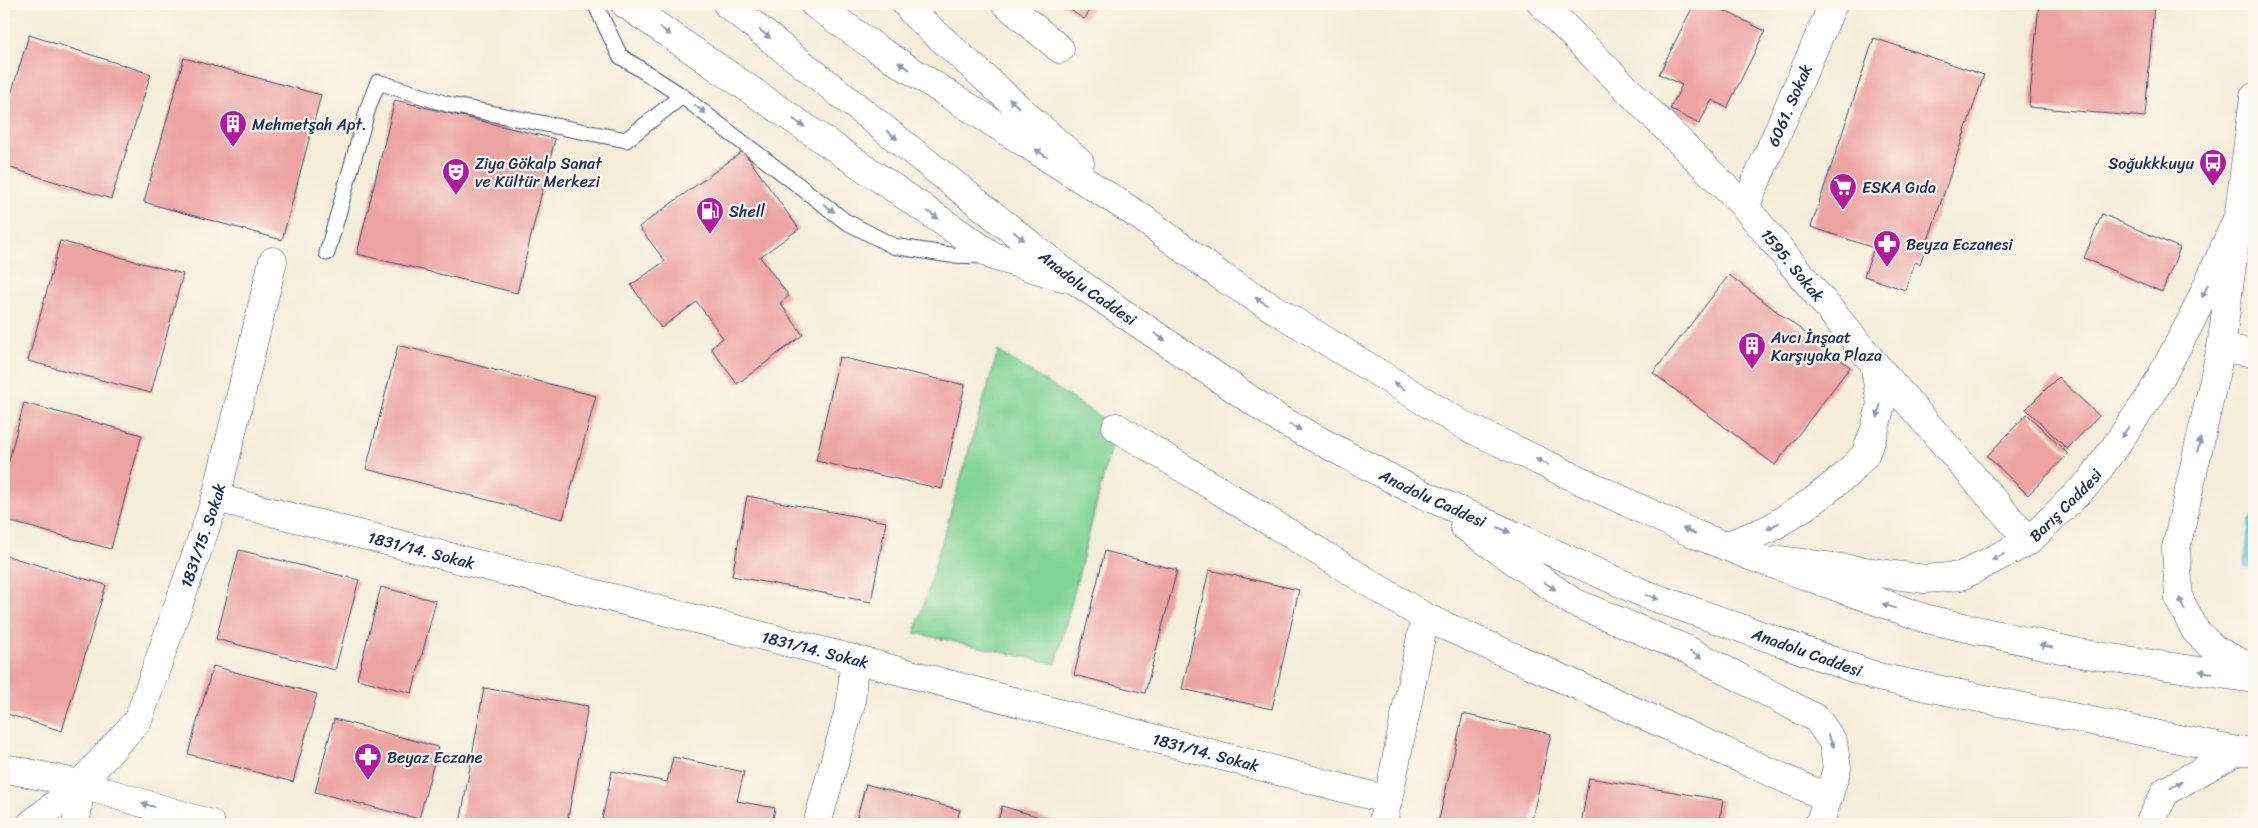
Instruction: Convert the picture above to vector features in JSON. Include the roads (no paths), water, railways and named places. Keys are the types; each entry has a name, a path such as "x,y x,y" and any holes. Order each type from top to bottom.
{"main road":[{"path":"625,4 993,256 1076,281"},
{"name":"Anadolu Caddesi","path":"727,4 1076,281 1279,419 1409,488 1644,594 1878,677 2246,751"},
{"path":"814,4 876,48 1141,217 1222,277 1462,425 1681,528 1750,556 1927,619 2079,653 2254,679"},
{"path":"906,4 922,22 1141,217"},
{"path":"1006,4 1060,50"},
{"name":"1595. Sokak","path":"1542,4 1745,207 1874,363 2030,541"},
{"name":"6061. Sokak","path":"1745,207 1833,4"},
{"name":"Barış Caddesi","path":"2254,97 2221,348 2176,548 2179,599 2195,630 2214,649 2254,669"},
{"name":"Barış Caddesi","path":"1750,556 1925,579 1960,576 2030,541 2092,479 2151,395 2192,319 2239,215"},
{"name":"1831/15. Sokak","path":"31,824 80,784 138,720 216,498 273,261"},
{"path":"2221,348 2254,353"},
{"path":"1725,546 1769,529 1814,501 1846,476 1865,454 1875,429 1881,404 1874,363"},
{"path":"1116,427 1425,617 1828,798"},
{"path":"1409,488 1573,602 1688,650 1817,719 1833,742 1837,768 1819,824"},
{"name":"1831/14. Sokak","path":"216,498 854,659 1385,812"},
{"path":"1385,812 1425,617"},
{"path":"817,824 851,703 854,659"},
{"path":"2149,824 2166,791 2246,751"},
{"path":"4,768 80,784 211,824"},
{"path":"76,824 80,784"}],"lane":[{"path":"595,4 620,56 682,96 845,220 893,246 950,255 993,256"},
{"path":"327,253 368,108 378,82 450,105 626,140 682,96"}],"waterway":[{"path":"2249,563 2254,523"}],"place":[{"name":"Mehmetşah Apt.","path":"233,148"},
{"name":"Soğukkkuyu","path":"2213,187"},
{"name":"Ziya Gökalp Sanat ve Kültür Merkezi","path":"456,196"},
{"name":"ESKA Gıda","path":"1843,211"},
{"name":"Shell","path":"710,235"},
{"name":"Beyza Eczanesi","path":"1887,268"},
{"name":"Avcı İnşaat Karşıyaka Plaza","path":"1752,370"},
{"name":"Beyaz Eczane","path":"368,781"}]}
